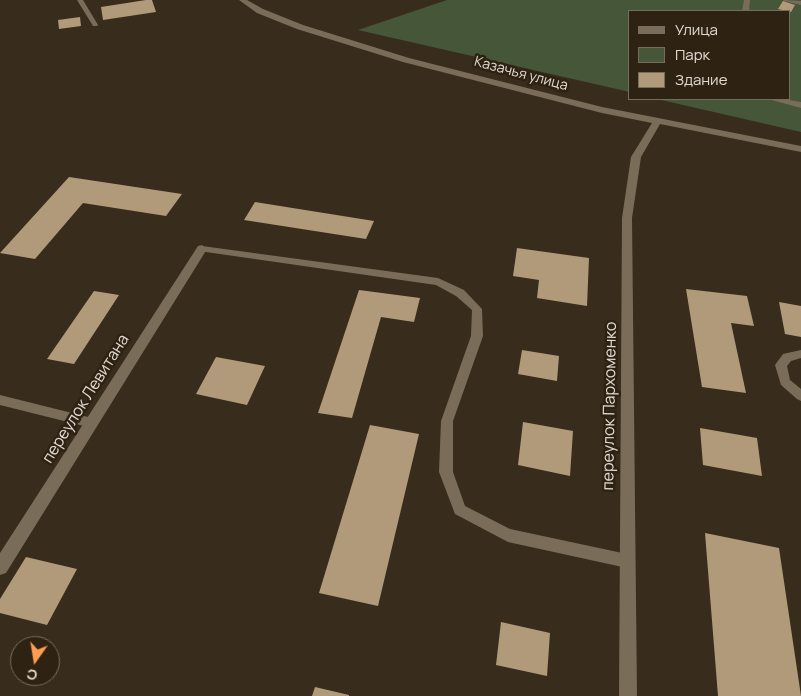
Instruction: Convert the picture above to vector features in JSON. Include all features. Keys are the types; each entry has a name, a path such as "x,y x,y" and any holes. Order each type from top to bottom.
{"street":[{"name":"Казачья улица","path":"242,0 274,17 340,41 602,110 801,149"},
{"path":"786,0 801,4"},
{"path":"777,100 801,105"},
{"name":"переулок Пархоменко","path":"628,696 627,218 636,157 657,122"},
{"name":"переулок Левитана","path":"0,567 202,249"}],"lane":[{"path":"80,0 95,25"},
{"path":"202,249 438,282 460,293 477,309 477,336 447,421 446,472 460,510 508,535 627,561"},
{"path":"801,354 787,358 782,365 785,382 801,396"},
{"path":"0,400 92,423"}],"green space":[{"path":"447,0 801,0 801,132 661,100 791,100 791,10 628,10 628,92 358,30"}],"building":[{"path":"152,0 156,12 103,20 101,7"},
{"path":"783,1 795,5 791,12 791,10 778,9"},
{"path":"80,17 81,26 59,29 58,20"},
{"path":"69,177 182,194 166,216 83,203 35,259 0,253"},
{"path":"255,202 374,221 366,239 244,220"},
{"path":"517,248 589,258 587,306 537,298 539,280 513,276"},
{"path":"686,289 747,296 754,326 731,323 746,393 702,387"},
{"path":"359,290 420,298 414,322 381,317 352,418 318,413"},
{"path":"94,291 119,295 74,364 47,359"},
{"path":"779,302 801,306 801,337 785,334"},
{"path":"522,350 559,356 557,381 518,374"},
{"path":"216,357 265,366 247,405 196,394"},
{"path":"523,422 573,431 570,476 518,465"},
{"path":"370,425 419,434 378,606 319,593"},
{"path":"700,428 757,438 762,476 703,465"},
{"path":"705,533 779,548 801,696 718,696"},
{"path":"26,557 77,569 47,625 0,613 0,599"},
{"path":"501,622 550,633 547,676 496,665"},
{"path":"315,687 349,695 349,696 312,696"}]}
